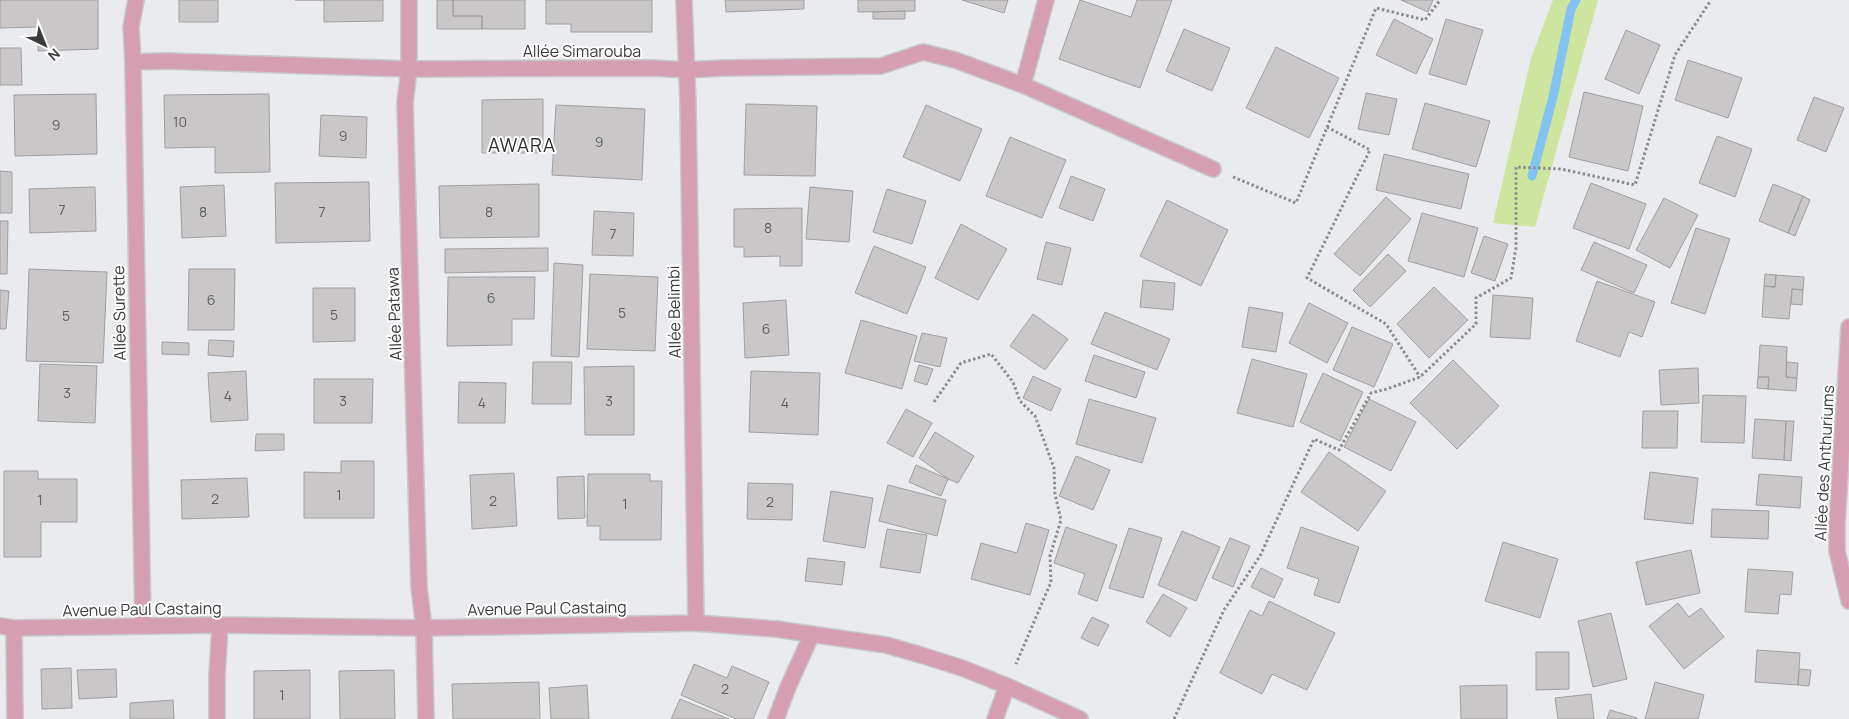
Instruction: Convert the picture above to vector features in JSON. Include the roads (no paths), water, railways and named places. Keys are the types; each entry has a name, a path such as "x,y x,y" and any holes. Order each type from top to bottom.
{"street":[{"name":"Allée Surette","path":"136,0 131,27 143,626"},
{"name":"Allée Patawa","path":"408,0 409,69 405,103 419,587 424,628 426,719"},
{"name":"Allée Belimbi","path":"684,0 696,623"},
{"path":"1023,85 1046,0"},
{"name":"Allée Simarouba","path":"133,62 409,69 653,68 686,70 881,66 923,52 955,60 1023,85 1213,169"},
{"name":"Allée des Anthuriums","path":"1849,326 1837,523 1838,551 1849,600"},
{"name":"Avenue Paul Castaing","path":"7,627 220,625 424,628 696,623 812,634 912,652 962,668 1080,719"},
{"path":"218,719 216,675 220,625"},
{"path":"7,627 15,719"},
{"path":"776,719 812,634"},
{"path":"995,719 1007,686"}],"waterway":[{"path":"1532,176 1553,97 1571,9 1576,0"}],"district":[{"name":"AWARA","path":"522,145"}]}
